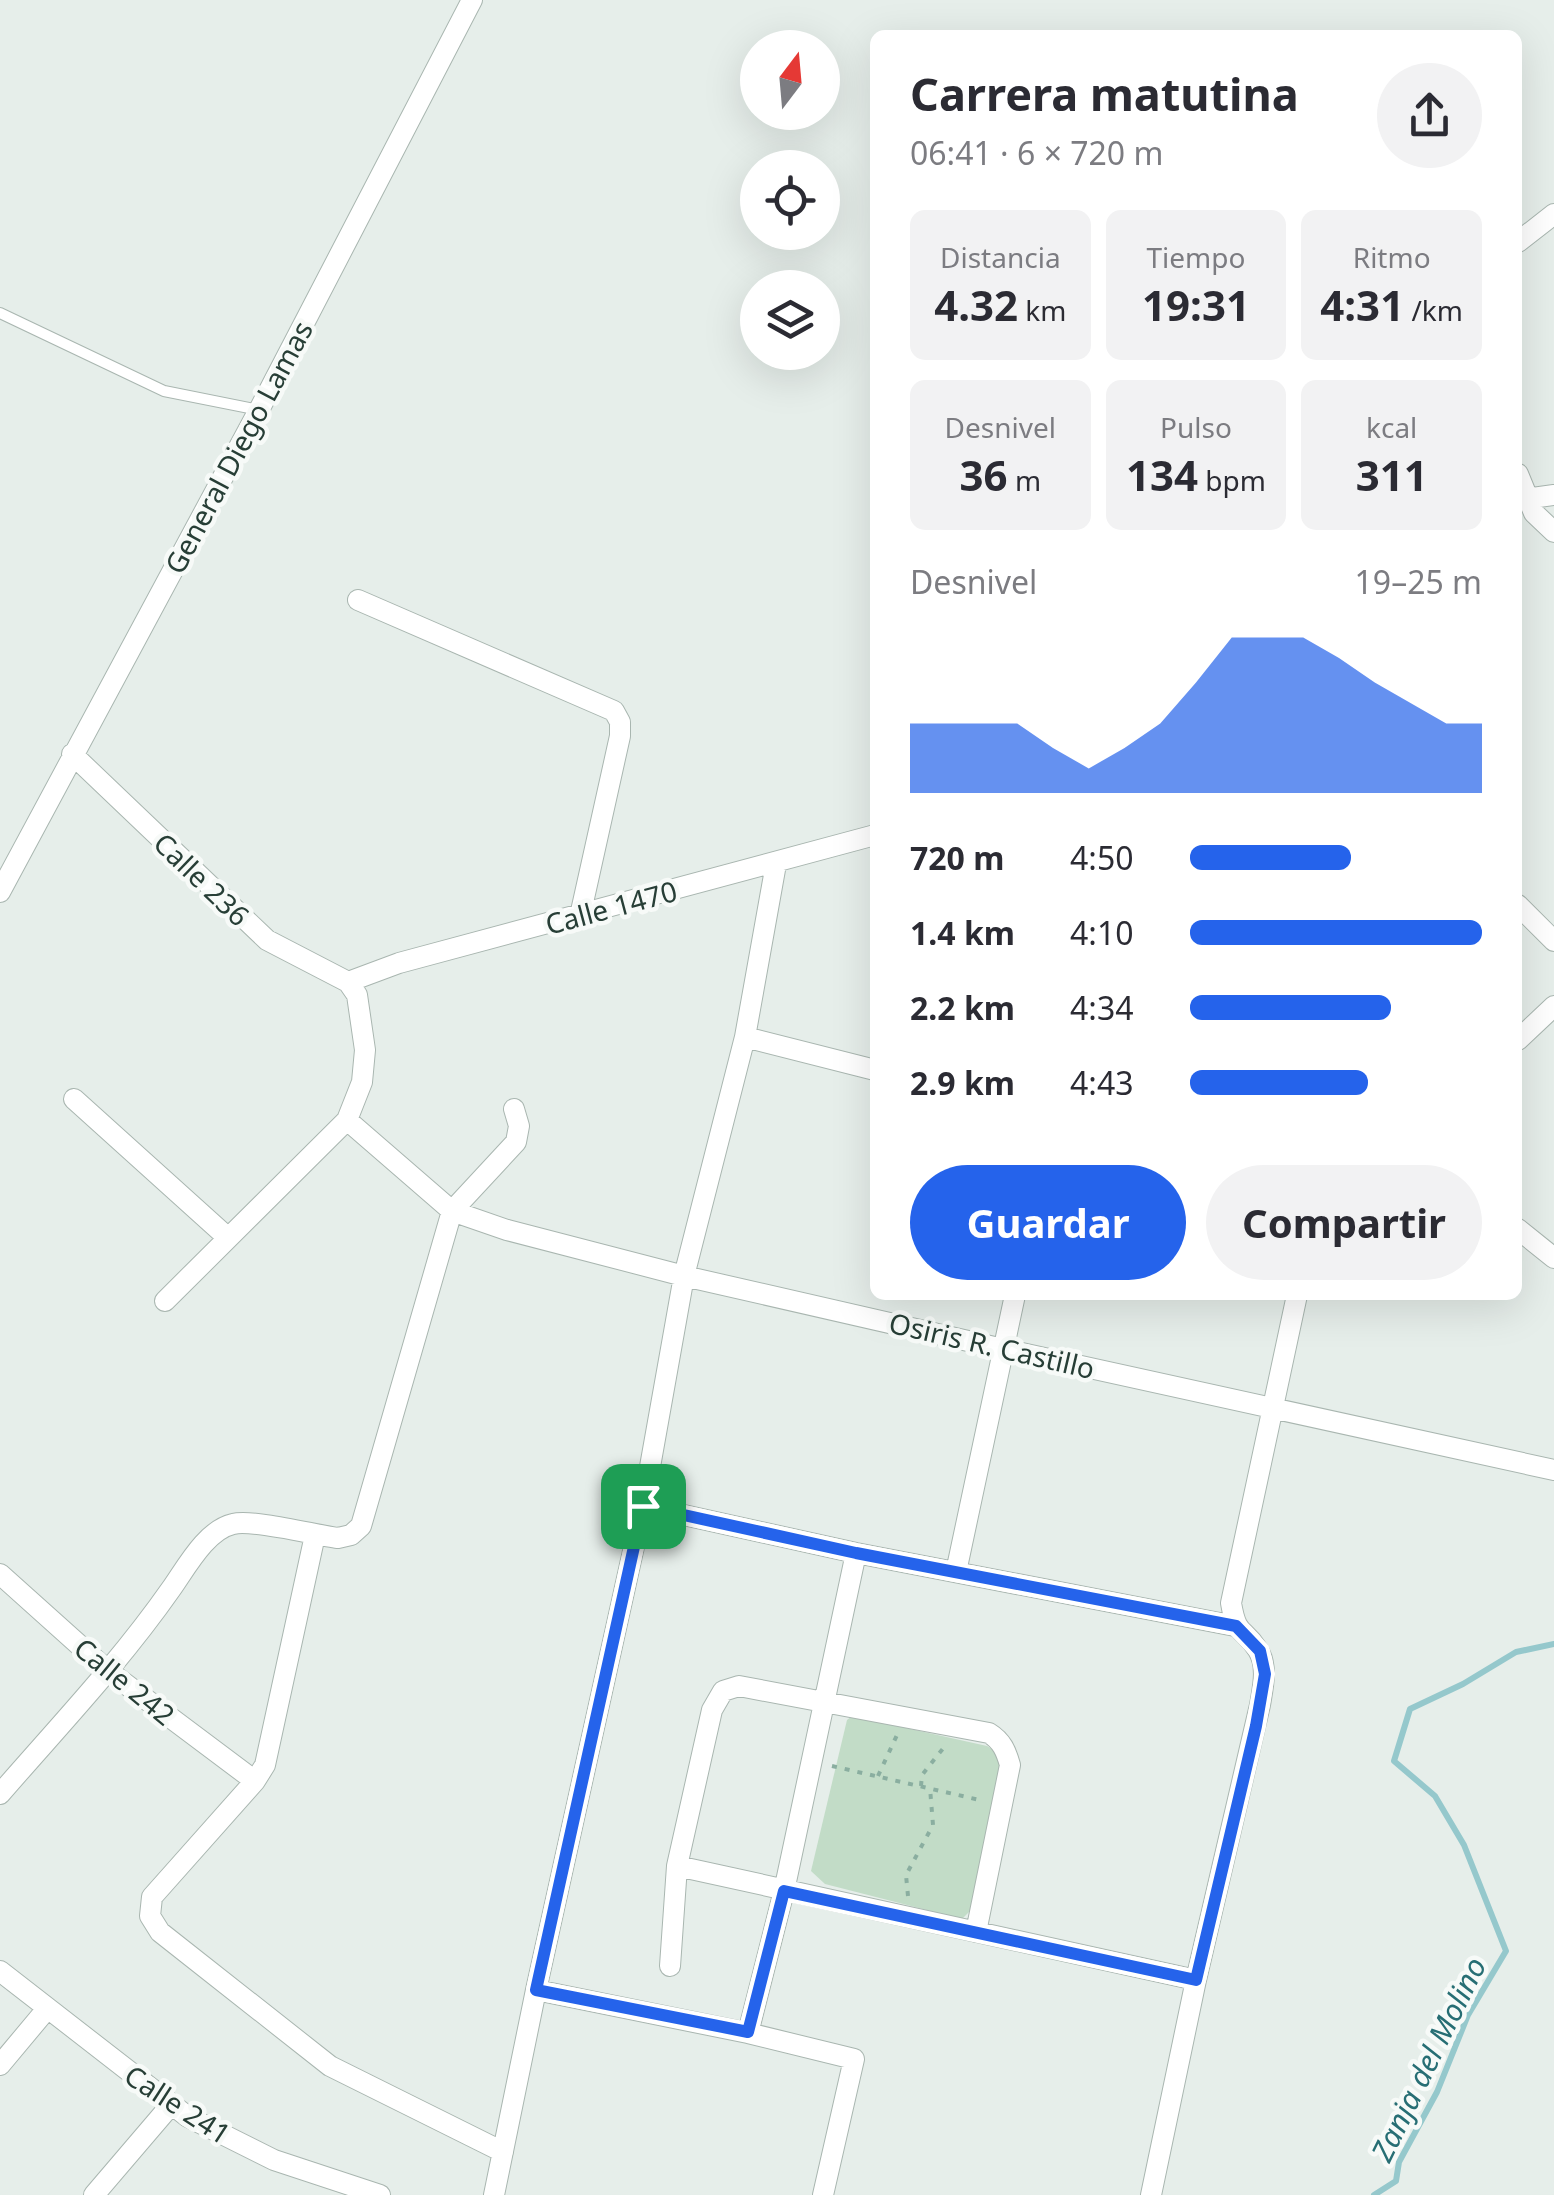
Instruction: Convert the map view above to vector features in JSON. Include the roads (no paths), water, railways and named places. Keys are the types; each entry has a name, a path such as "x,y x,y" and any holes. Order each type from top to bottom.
{"street":[{"name":"General Diego Lamas","path":"0,892 259,410 472,0"},
{"path":"1522,239 1554,214"},
{"path":"1523,499 1554,495"},
{"path":"1523,499 1554,532"},
{"path":"358,600 614,711 620,722 620,736 580,916"},
{"name":"Calle 236","path":"72,754 268,940 348,982"},
{"name":"Calle 1470","path":"348,982 399,963 870,836"},
{"path":"494,2195 643,1506 684,1276 745,1037 776,864"},
{"path":"1522,909 1554,941"},
{"path":"165,1301 347,1120 362,1082 365,1050 357,995 348,982"},
{"path":"1522,1036 1554,1006"},
{"path":"745,1037 870,1069"},
{"path":"74,1100 227,1237"},
{"path":"0,1794 144,1626 215,1534 231,1524 338,1538 351,1535 361,1526 452,1211 516,1142 519,1126 514,1108"},
{"name":"Osiris R. Castillo","path":"347,1120 452,1211 507,1230 684,1276 1554,1470"},
{"path":"1522,1233 1554,1258"},
{"path":"956,1572 1014,1300"},
{"path":"1150,2195 1265,1674 1260,1651 1236,1626 1231,1603 1296,1300"},
{"path":"643,1506 856,1553 1236,1626"},
{"path":"316,1535 265,1765 152,1898 150,1916 160,1932 330,2066 503,2152"},
{"path":"748,2032 784,1891 856,1553"},
{"name":"Calle 242","path":"0,1574 107,1670 255,1781"},
{"path":"670,1966 677,1866 712,1710 724,1691 739,1686 989,1733 1006,1749 1010,1765 976,1932"},
{"path":"677,1866 1196,1980"},
{"name":"Calle 241","path":"0,1971 170,2106 225,2138 274,2160 380,2195"},
{"path":"536,1990 748,2032 854,2059 822,2195"},
{"path":"0,2065 46,2010"},
{"path":"94,2195 170,2106"}],"lane":[{"path":"0,313 164,391 259,410"}],"waterway":[{"name":"Zanja del Molino","path":"1374,2195 1396,2181 1399,2162 1437,2092 1468,2015 1506,1951 1464,1845 1435,1796 1394,1761 1410,1709 1463,1684 1516,1652 1554,1644"}]}
